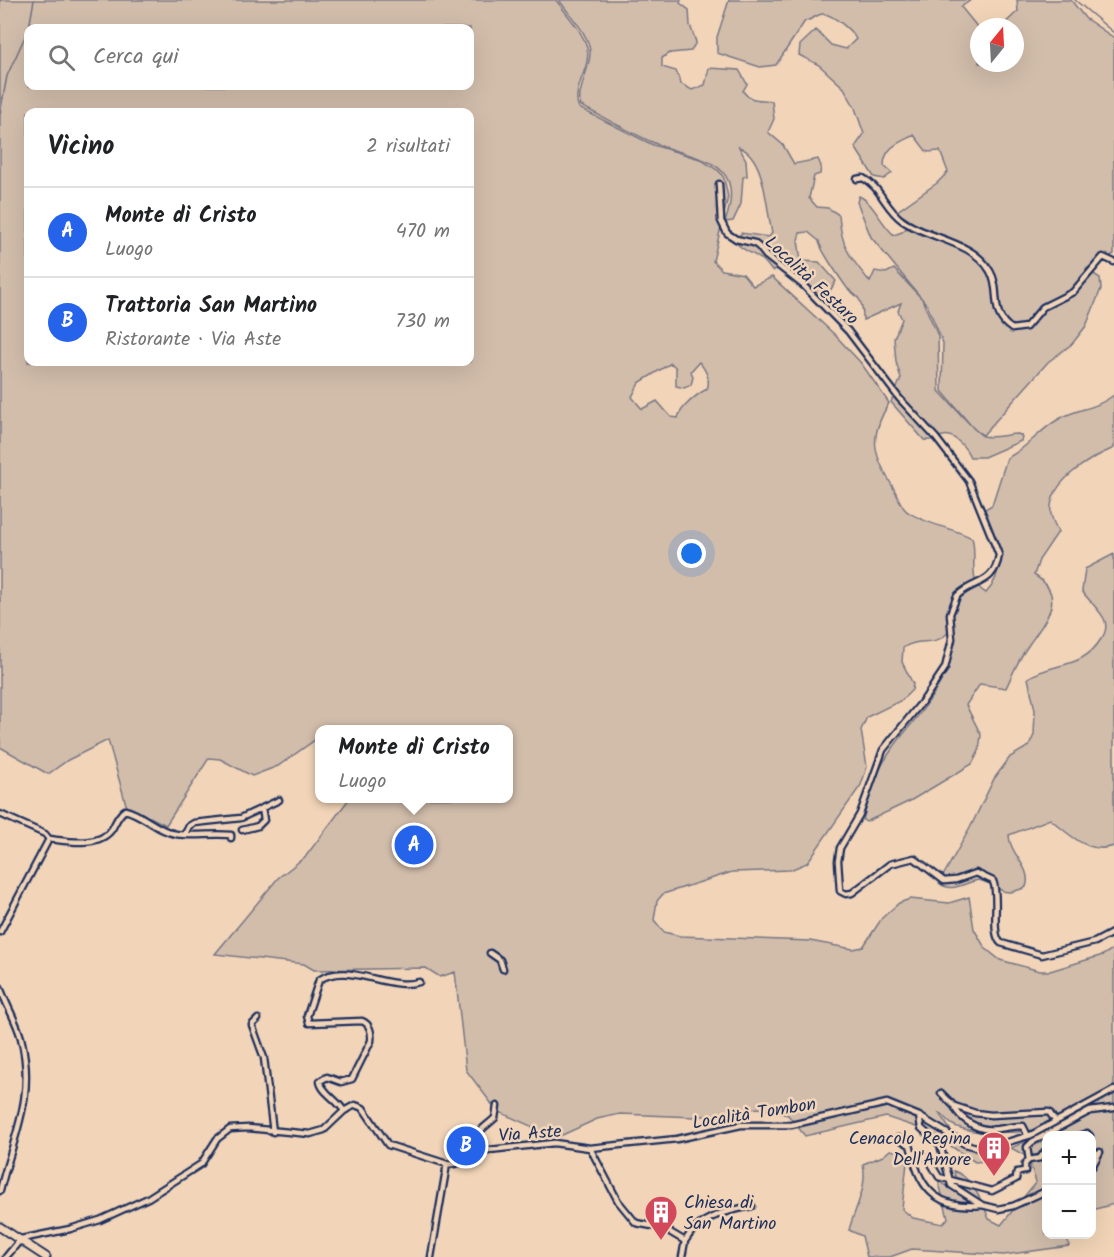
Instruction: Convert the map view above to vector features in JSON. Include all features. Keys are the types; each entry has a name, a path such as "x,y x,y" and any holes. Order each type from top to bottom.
{"street":[{"path":"857,179 863,178 873,184 887,206 903,221 956,244 986,265 993,279 997,312 1012,328 1026,327 1043,307 1073,292 1103,257 1114,262"},
{"name":"Località Festaro","path":"718,184 722,222 727,233 736,239 754,243 836,318 969,481 999,558 984,582 957,596 950,614 952,639 945,668 925,698 883,750 860,814 838,854 842,893 852,893 890,864 914,858 944,881 953,881 976,873 993,880 998,893 996,937 1001,944 1042,955 1095,942 1114,932"},
{"path":"185,834 189,826 194,823 231,820 279,800"},
{"path":"242,830 258,826 264,820 262,808"},
{"path":"0,814 45,834 49,839 83,842 99,838 111,830 120,813 125,810 135,812 158,828 185,834 188,837 201,837 216,832 231,835 231,838"},
{"path":"0,932 49,839"},
{"path":"490,953 500,960 503,969"},
{"path":"344,1110 336,1099 322,1088 320,1081 327,1077 341,1082 352,1079 371,1041 371,1035 368,1025 362,1021 309,1023 308,1016 315,999 317,982 323,977 341,975 363,976 388,984 419,982"},
{"path":"0,987 21,1038 26,1090 21,1126 0,1191"},
{"path":"258,1019 252,1026 264,1058 273,1132"},
{"name":"Località Tombon","path":"590,1148 677,1139 741,1125 791,1125 881,1103 898,1106 919,1116 953,1139 975,1148 994,1148 1028,1136 1114,1090"},
{"path":"942,1093 964,1120 980,1129 990,1131 1023,1126 1028,1136"},
{"path":"6,1257 21,1239 100,1220 148,1198 201,1164 217,1139 230,1129 248,1128 310,1134 324,1130 344,1110 359,1105 388,1144 447,1164 431,1257"},
{"name":"Via Aste","path":"447,1164 461,1164 471,1152 479,1128 495,1118 497,1106"},
{"path":"954,1106 990,1115 1048,1112 1056,1122"},
{"path":"1029,1161 1028,1145 1041,1136 1090,1111 1114,1108"},
{"path":"919,1116 921,1128 940,1145 947,1163 948,1180 951,1185 982,1205 998,1209 1006,1208 1042,1193"},
{"path":"898,1138 910,1145 920,1178 929,1192 961,1207 982,1205"},
{"name":"Via Aste","path":"471,1152 554,1143 590,1148"},
{"path":"590,1148 596,1155 614,1195 636,1222 663,1228 685,1241"},
{"path":"912,1152 927,1157 936,1173 948,1180 986,1191 996,1191 1016,1179 1017,1172 1025,1171 1025,1164 1042,1156"},
{"path":"682,1257 685,1241 692,1231 713,1216 752,1206"},
{"path":"0,1227 46,1257"}],"shaded area":[{"path":"0,0 556,0 578,29 587,48 587,63 577,94 579,108 653,145 700,159 719,171 724,178 728,197 713,261 722,270 743,274 753,286 772,277 834,334 861,363 889,403 878,427 876,447 882,466 902,505 916,517 972,538 974,576 980,588 986,593 993,583 999,563 996,541 985,509 992,505 1007,458 1059,419 1100,404 1114,395 1114,448 1093,458 1072,473 1056,492 1052,502 1051,514 1058,532 1039,560 1034,575 1050,592 1052,600 1046,619 1022,656 1006,688 980,684 966,705 981,735 979,751 972,764 910,801 866,822 863,820 883,762 940,683 950,649 950,629 940,639 915,643 903,648 902,662 913,684 912,690 902,700 867,717 861,730 867,767 861,785 807,863 790,870 732,872 663,894 657,901 654,920 664,932 680,936 810,941 853,949 863,947 882,918 899,903 910,899 949,903 969,897 974,929 985,948 1000,960 1040,971 1050,971 1103,955 1114,948 1114,1204 1096,1209 1096,1131 1049,1131 1058,1127 1019,1132 975,1131 953,1125 939,1113 953,1134 967,1148 996,1160 975,1162 928,1131 886,1117 805,1136 788,1115 758,1108 696,1117 620,1114 597,1119 558,1137 545,1137 536,1133 531,1126 497,1111 466,1070 455,972 440,977 426,968 314,970 304,964 215,954 278,878 306,856 346,803 513,803 513,725 315,725 315,740 278,766 252,776 220,759 209,758 166,825 150,817 139,817 127,808 108,740 68,760 48,774 0,747","holes":["699,362 707,375 707,389 685,406 678,418 671,417 657,401 642,409 632,397 639,383 671,363 676,368 676,386 684,388 691,385 693,377 691,371"]},
{"path":"559,0 681,0 680,3 689,10 690,25 696,42 691,51 670,53 662,58 662,67 676,71 681,84 692,90 705,85 709,68 739,70 747,84 743,91 746,95 772,101 774,119 768,132 783,145 794,164 818,159 821,166 820,174 814,176 809,198 817,207 828,208 839,215 844,244 857,265 870,282 875,271 886,273 894,269 922,299 938,336 939,391 983,436 1018,434 1022,436 1021,441 984,457 970,457 963,446 951,437 943,436 924,440 891,402 901,378 896,362 894,338 902,319 898,311 901,303 863,320 859,299 847,288 819,241 808,232 800,233 798,240 801,261 819,262 836,281 828,294 838,308 853,317 854,321 842,327 813,295 779,268 772,271 758,257 736,243 741,233 769,237 772,233 760,172 748,153 739,147 746,160 747,176 743,177 741,204 733,221 725,222 730,200 729,184 723,172 699,158 652,142 581,106 580,95 590,58 589,45 582,31"},
{"path":"729,0 971,0 961,7 970,18 970,72 1024,72 1024,18 1011,18 1018,11 1017,0 1071,0 1085,18 1114,38 1114,254 1086,269 1100,278 1101,289 1086,326 1072,344 1048,362 983,435 974,429 942,391 943,343 927,305 871,237 857,202 859,196 864,199 894,235 902,232 911,224 908,219 896,212 937,183 948,172 940,151 927,152 914,135 893,146 887,154 884,166 892,173 884,179 874,177 855,147 864,134 855,108 844,88 819,65 799,55 800,45 816,30 831,45 846,49 856,39 836,19 822,14 805,21 776,65 760,67 717,53 717,37"},
{"path":"1114,554 1114,846 1096,848 1079,842 1050,819 1009,835 1010,842 1024,867 1026,887 1005,892 979,880 953,887 944,886 939,883 994,779 1010,757 1029,746 1034,735 1035,710 1028,678 1085,656 1094,649 1104,635 1106,626 1103,617 1082,591 1085,569"},
{"path":"1042,1134 1042,1239 1068,1239 1069,1246 1004,1255 912,1249 890,1257 867,1257 862,1236 849,1230 864,1181 863,1164 883,1156 890,1150 908,1153 902,1209 913,1218 943,1224 948,1218 938,1179 945,1185 957,1186 954,1171 971,1184 989,1219 1001,1225 1036,1182 1028,1157 1011,1148"}],"waterway":[{"path":"30,24 34,0"},
{"path":"1075,0 1114,33"},
{"path":"0,114 7,76 24,39"}],"place":[{"name":"Monte di Cristo","path":"414,845"},
{"name":"Trattoria San Martino","path":"466,1146"},
{"name":"Cenacolo Regina Dell'Amore","path":"994,1177"},
{"name":"Chiesa di San Martino","path":"661,1241"}]}
